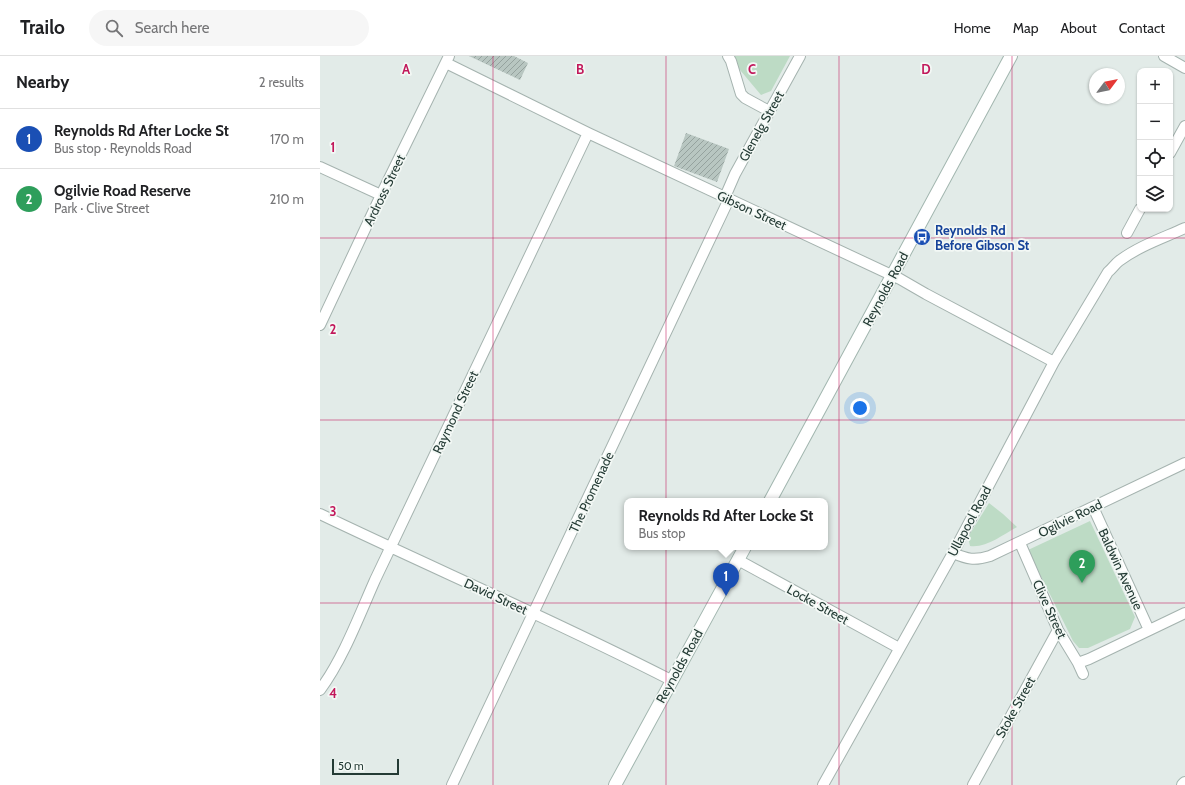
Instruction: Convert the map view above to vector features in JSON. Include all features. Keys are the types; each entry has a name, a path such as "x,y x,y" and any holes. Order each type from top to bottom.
{"street":[{"path":"728,56 741,94 745,98 770,111"},
{"name":"Glenelg Street","path":"727,198 735,174 800,56"},
{"name":"Reynolds Road","path":"772,498 1011,56"},
{"path":"1164,56 1185,68"},
{"name":"Gibson Street","path":"448,60 588,133 900,279 1054,362"},
{"name":"Ardross Street","path":"320,325 448,60"},
{"path":"1173,148 1185,126"},
{"name":"Raymond Street","path":"320,690 328,679 345,646 588,133"},
{"path":"320,167 381,196"},
{"name":"The Promenade","path":"452,785 534,614 727,198"},
{"path":"1127,233 1138,212"},
{"name":"Ullapool Road","path":"824,785 953,553 1054,362 1104,278 1119,261 1138,249 1173,232 1185,228"},
{"name":"Ogilvie Road","path":"953,553 969,560 982,559 990,556 1185,464"},
{"name":"Baldwin Avenue","path":"1092,507 1149,630"},
{"name":"David Street","path":"320,514 671,680"},
{"name":"Clive Street","path":"1020,543 1058,630 1083,674"},
{"name":"Reynolds Road","path":"615,785 743,550"},
{"name":"Locke Street","path":"738,560 899,648"},
{"path":"1078,663 1185,613"},
{"name":"Stoke Street","path":"973,785 1058,630"}],"green space":[{"path":"731,56 790,56 771,91 761,95 735,64"},
{"path":"989,503 1017,527 988,543 970,546 968,537"},
{"path":"1090,521 1135,617 1130,629 1088,648 1079,648 1073,641 1028,550"}],"building":[{"path":"469,56 514,56 528,63 520,80"},
{"path":"686,133 729,149 717,182 674,166"}],"place":[{"name":"Reynolds Rd Before Gibson St","path":"922,237"},
{"name":"Ogilvie Road Reserve","path":"1082,583"},
{"name":"Reynolds Rd After Locke St","path":"726,596"}]}
